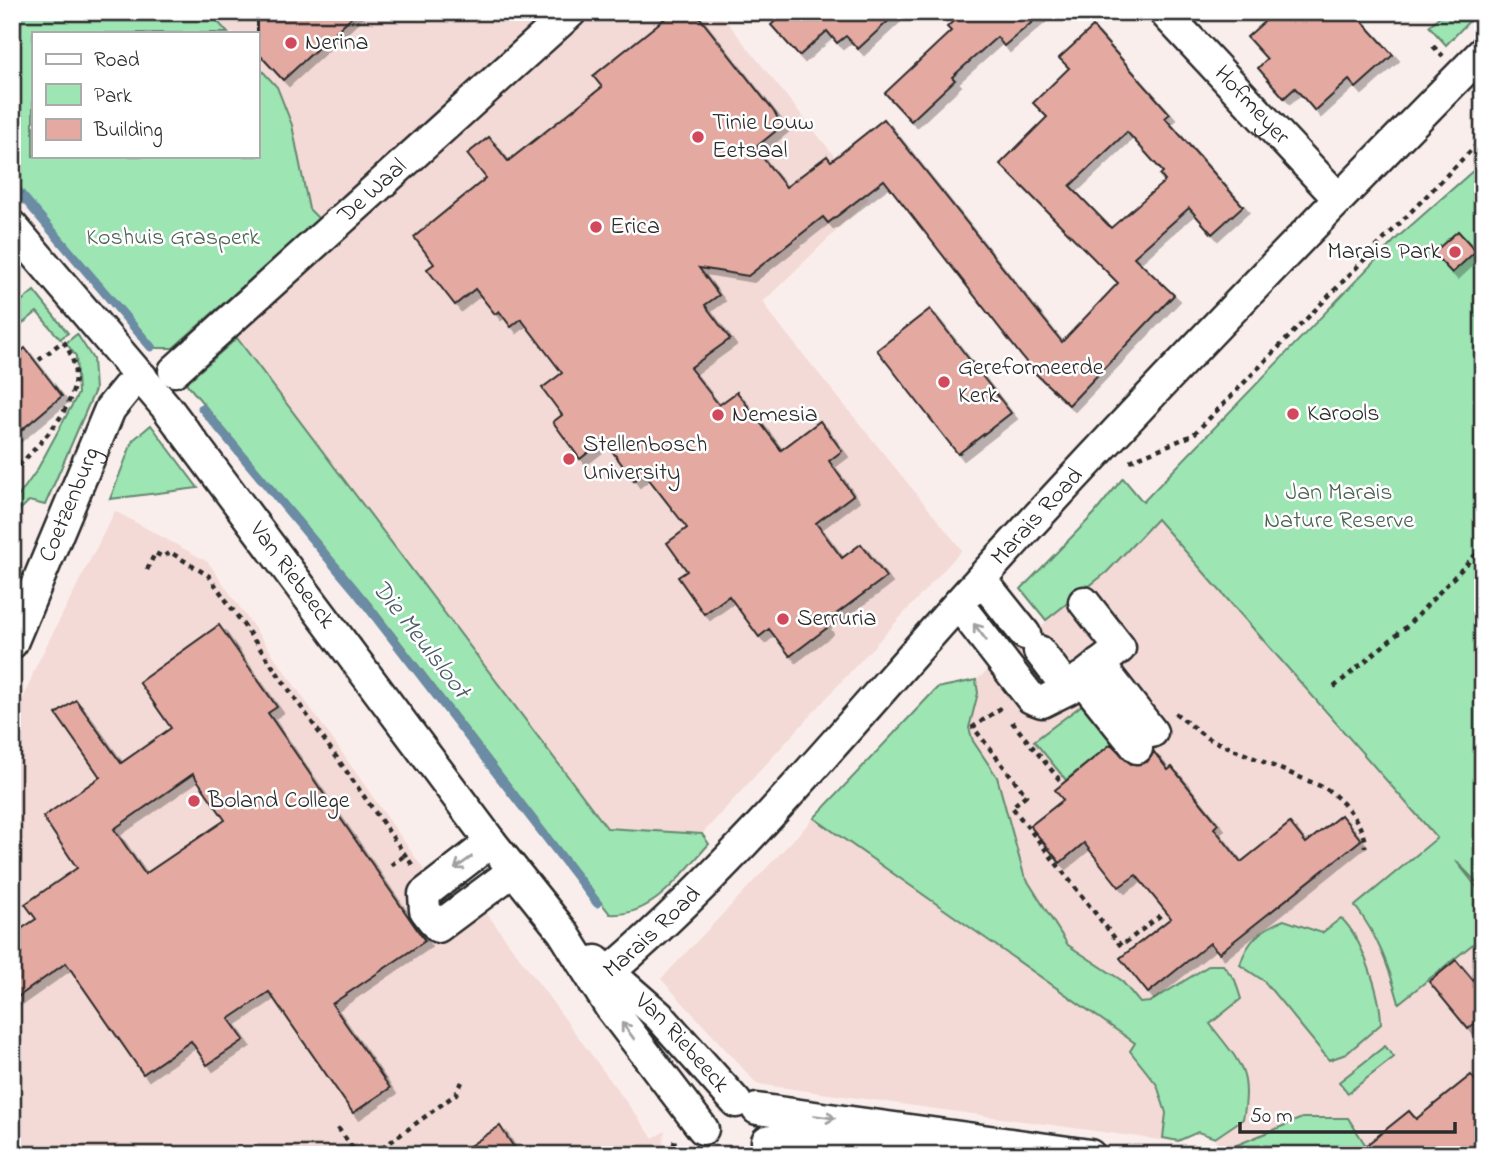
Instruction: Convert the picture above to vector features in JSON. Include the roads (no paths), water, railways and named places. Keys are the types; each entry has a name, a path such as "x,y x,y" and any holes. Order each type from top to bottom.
{"street":[{"name":"De Waal","path":"174,371 570,12"},
{"name":"Hofmeyer","path":"1164,12 1338,198"},
{"name":"Marais Road","path":"602,978 675,914 747,839 981,579 1338,198 1483,52"},
{"name":"Van Riebeeck","path":"12,226 142,377 513,871 602,978 706,1142"},
{"name":"Coetzenburg","path":"12,643 110,409 127,388 142,377"},
{"path":"981,579 1032,642 1132,707 1144,740 1083,677"},
{"path":"958,604 1031,698 1049,702 1120,648 1084,602"},
{"path":"491,842 424,894 425,910 438,927 513,871"},
{"name":"Van Riebeeck","path":"602,978 659,1016 746,1106"},
{"path":"706,1142 711,1113 718,1107 746,1106 1090,1155"},
{"path":"746,1106 765,1121 764,1148 814,1138 955,1155"}],"waterway":[{"name":"Die Meulsloot","path":"12,184 151,347"},
{"name":"Die Meulsloot","path":"202,408 354,589 597,903"}],"place":[{"name":"Nerina","path":"291,43"},
{"name":"Tinie Louw Eetsaal","path":"698,137"},
{"name":"Erica","path":"596,227"},
{"name":"Marais Park","path":"1455,252"},
{"name":"Gereformeerde Kerk","path":"944,382"},
{"name":"Karools","path":"1293,414"},
{"name":"Nemesia","path":"718,415"},
{"name":"Stellenbosch University","path":"569,459"},
{"name":"Serruria","path":"783,619"},
{"name":"Boland College","path":"194,801"}],"park label":[{"name":"Koshuis Grasperk","path":"173,238"},
{"name":"Jan Marais Nature Reserve","path":"1339,507"}]}
